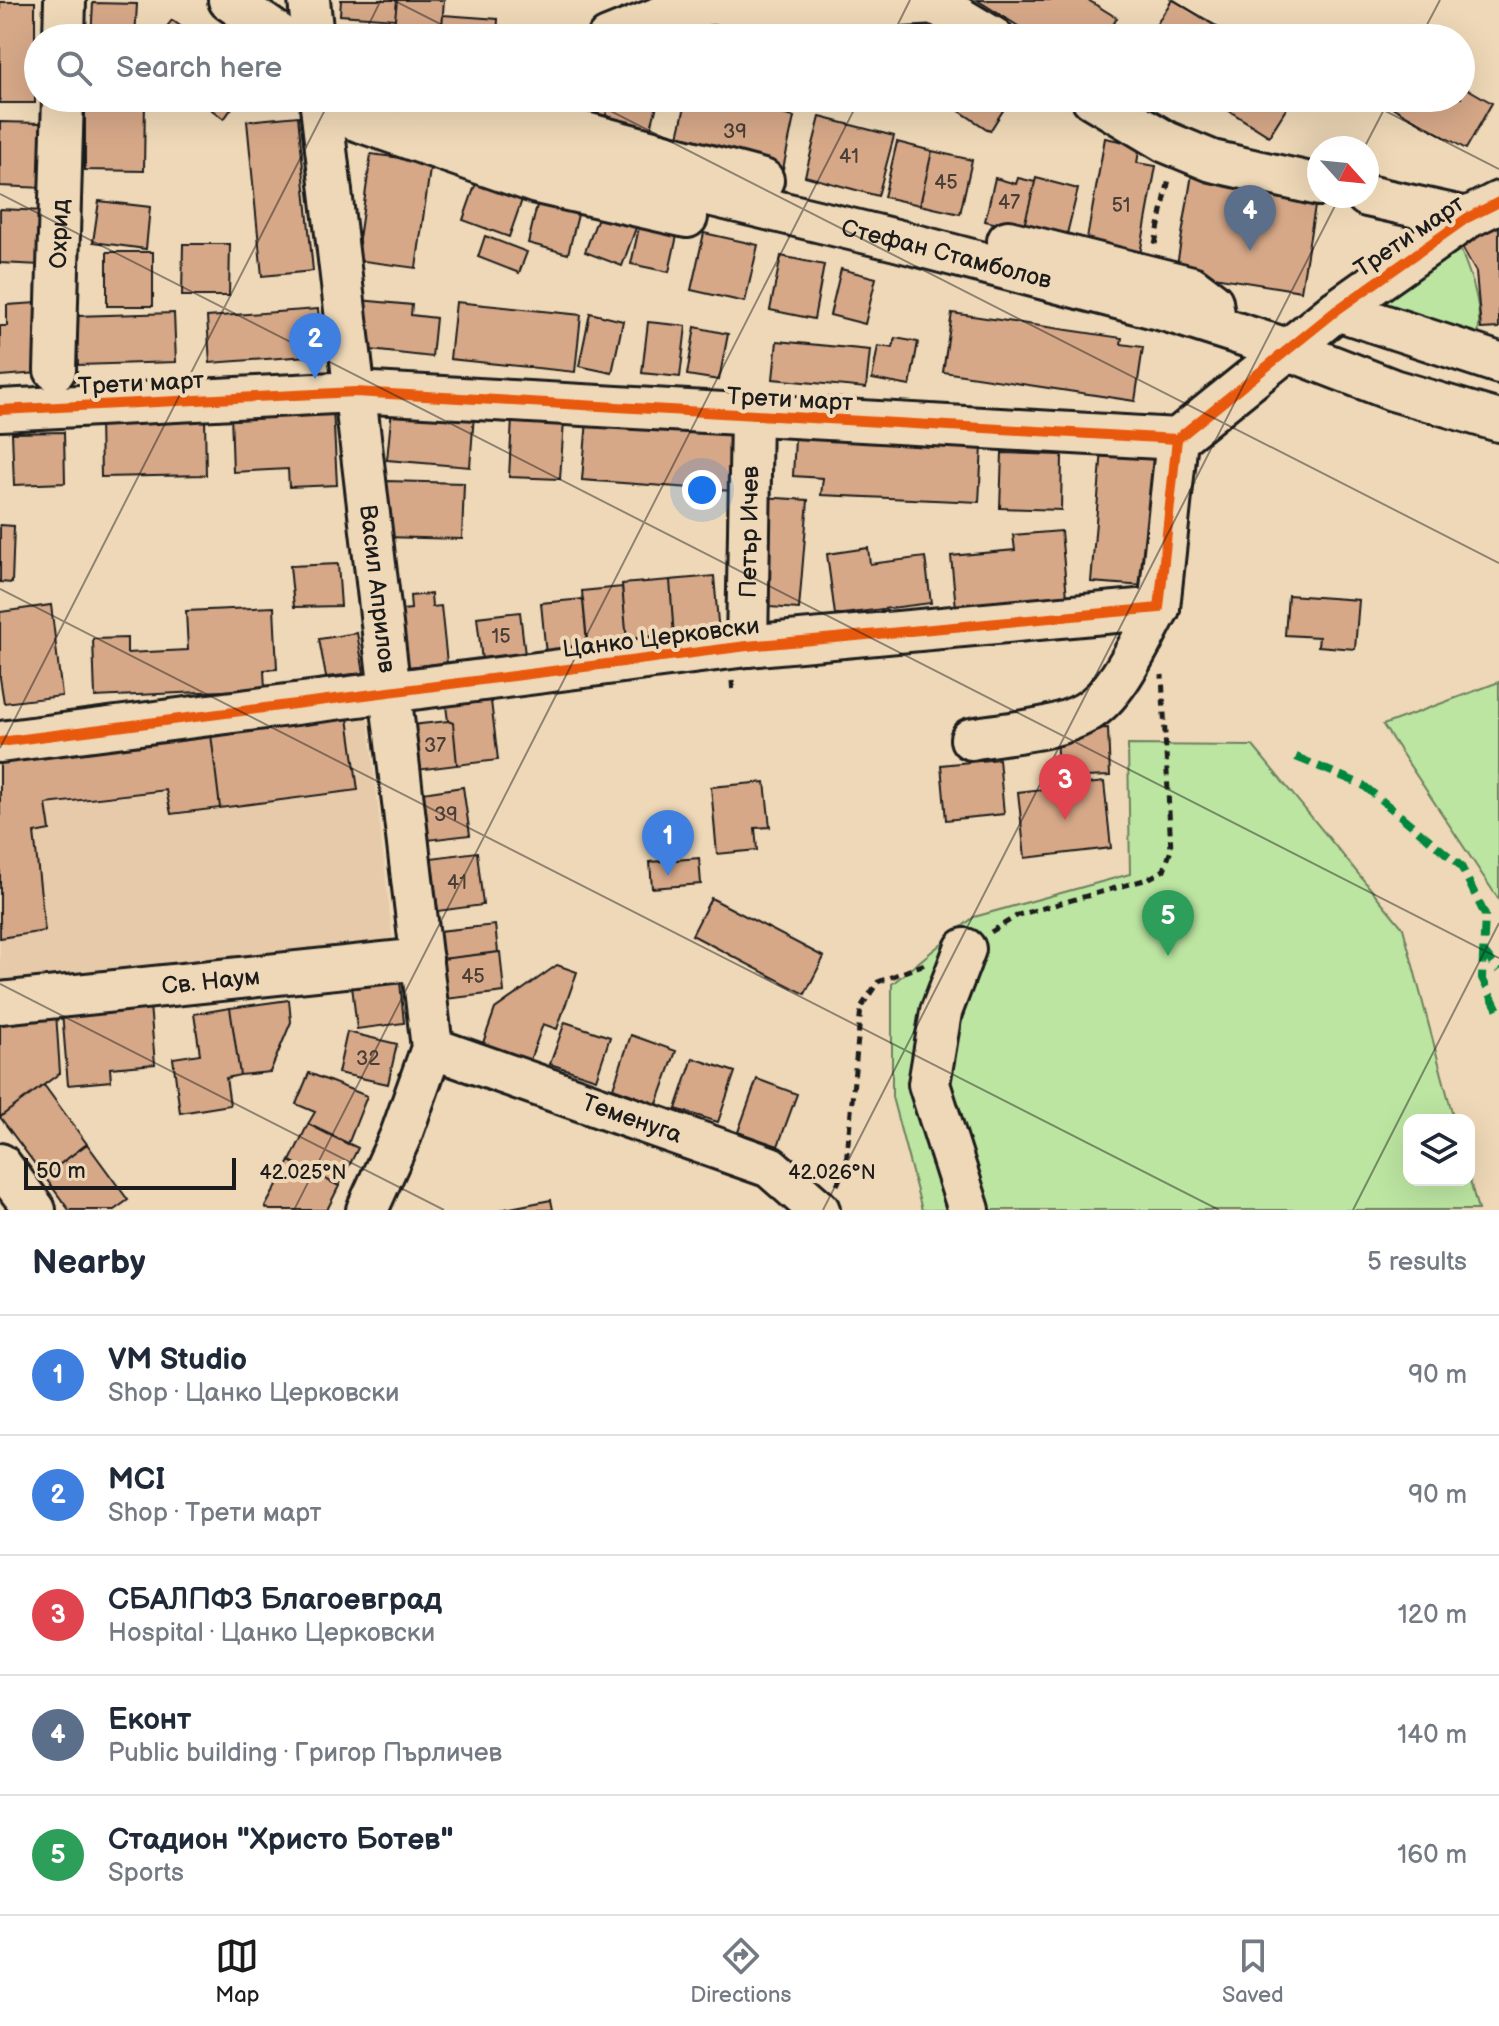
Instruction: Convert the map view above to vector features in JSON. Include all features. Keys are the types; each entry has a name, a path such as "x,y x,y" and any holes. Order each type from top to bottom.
{"street":[{"path":"64,24 65,0"},
{"path":"229,0 307,23"},
{"path":"643,24 678,10 710,4 827,10 934,2 970,24"},
{"name":"Охрид","path":"55,370 63,112"},
{"name":"Васил Априлов","path":"322,112 432,1048 401,1135 367,1210"},
{"path":"344,112 476,164 574,194 891,265 1127,328 1170,312"},
{"name":"Стефан Стамболов","path":"421,112 547,156 896,240 1170,312 1287,349 1393,390 1499,421"},
{"path":"544,112 574,130 691,163 1192,287 1212,302 1216,326"},
{"path":"1116,112 1176,146 1212,161 1307,182"},
{"path":"1379,197 1483,210"},
{"name":"Трети март","path":"0,410 355,392 1177,439 1337,310 1483,210"},
{"path":"1337,310 1499,363"},
{"name":"Петър Ичев","path":"747,646 751,417"},
{"path":"971,739 1046,725 1086,713 1119,679 1159,608 1177,439"},
{"name":"Цанко Церковски","path":"0,742 747,646 1159,608"},
{"path":"965,949 941,1012 929,1084 969,1210"},
{"name":"Св. Наум","path":"0,1003 422,959"},
{"name":"Теменуга","path":"432,1048 770,1167 824,1199"},
{"path":"0,1164 35,1210"}],"path":[{"path":"1148,275 1176,146"},
{"path":"824,1199 839,1185 846,1164 861,1007 878,982 965,949 1018,915 1148,879 1164,870 1171,850 1162,669"}],"shaded area":[{"path":"368,717 393,944 0,988 0,758"}],"green space":[{"path":"1455,236 1477,302 1477,343 1377,312 1393,291"},
{"path":"1499,682 1499,900 1383,725"},
{"path":"1128,745 1253,746 1403,928 1452,1114 1403,1114 1403,1186 1471,1186 1478,1210 922,1210 892,1097 892,984 974,917 1130,874"}],"building":[{"path":"341,0 397,0 395,19 340,15"},
{"path":"397,0 444,0 442,24 394,24"},
{"path":"977,0 1088,0 1117,18 1113,24 1015,24"},
{"path":"1174,0 1212,24 1157,24"},
{"path":"0,2 35,2 35,24 24,24 24,103 0,103"},
{"path":"93,3 137,4 136,24 92,24"},
{"path":"443,15 498,19 498,24 442,24"},
{"path":"672,15 709,15 709,24 672,24"},
{"path":"806,16 906,24 805,24"},
{"path":"752,19 789,21 789,24 752,24"},
{"path":"1475,93 1492,103 1466,149 1401,112 1475,112"},
{"path":"85,112 145,112 144,171 85,170"},
{"path":"215,112 229,112 224,119"},
{"path":"559,112 607,112 603,127 558,115"},
{"path":"607,112 655,112 648,139 603,127"},
{"path":"684,112 772,112 794,117 783,169 676,145"},
{"path":"961,112 1002,112 990,131"},
{"path":"1231,112 1284,112 1269,136"},
{"path":"298,116 313,271 262,276 247,121"},
{"path":"820,117 894,136 878,196 805,176"},
{"path":"0,122 41,123 41,142 47,142 45,188 0,186"},
{"path":"1105,138 1140,145 1137,163 1156,166 1140,254 1086,244"},
{"path":"897,142 932,151 920,205 884,197"},
{"path":"932,151 972,160 960,214 920,205"},
{"path":"371,154 431,162 416,268 356,260"},
{"path":"1192,174 1307,192 1307,208 1315,208 1301,291 1176,271"},
{"path":"478,177 524,194 509,237 463,220"},
{"path":"995,178 1016,184 1018,178 1035,182 1023,230 985,221"},
{"path":"1036,178 1078,189 1066,238 1023,230"},
{"path":"539,197 580,207 568,254 528,243"},
{"path":"99,201 150,207 146,249 93,242"},
{"path":"0,209 44,211 41,265 0,263"},
{"path":"600,212 637,225 622,266 585,252"},
{"path":"1499,217 1499,328 1481,329 1476,272 1458,240"},
{"path":"640,223 678,231 669,272 631,264"},
{"path":"704,233 758,245 745,302 691,290"},
{"path":"485,236 527,252 519,273 478,257"},
{"path":"183,244 230,244 229,296 182,296"},
{"path":"107,252 153,252 153,306 107,306"},
{"path":"781,256 824,265 814,319 770,310"},
{"path":"841,269 876,278 865,324 830,315"},
{"path":"359,300 412,305 411,315 436,318 432,357 353,348"},
{"path":"456,302 581,315 575,372 450,359"},
{"path":"37,303 39,373 0,376 0,326 7,326 7,305"},
{"path":"318,309 322,355 210,363 207,317"},
{"path":"174,313 176,362 78,365 76,316"},
{"path":"590,313 623,321 612,373 579,366"},
{"path":"952,313 1122,338 1121,344 1143,347 1135,401 943,372"},
{"path":"648,322 686,326 680,377 642,373"},
{"path":"695,327 728,334 719,380 687,375"},
{"path":"895,338 918,342 910,386 872,379 878,346 893,348"},
{"path":"777,341 870,350 866,388 773,379"},
{"path":"333,408 337,485 289,487 288,469 233,472 231,413"},
{"path":"392,408 474,415 470,467 387,460"},
{"path":"205,417 206,475 101,477 100,419"},
{"path":"512,418 564,421 560,479 509,477"},
{"path":"587,420 737,431 732,491 582,480"},
{"path":"64,432 65,483 14,485 12,433"},
{"path":"795,438 982,446 979,502 821,495 823,478 793,476"},
{"path":"1102,449 1157,453 1145,586 1091,582"},
{"path":"1002,453 1062,455 1061,510 1000,508"},
{"path":"385,481 464,483 462,539 383,537"},
{"path":"761,497 808,500 799,609 753,606"},
{"path":"0,525 14,526 12,583 0,582"},
{"path":"1061,531 1067,597 956,608 951,556 1015,550 1013,535"},
{"path":"868,548 870,564 925,557 931,603 835,615 827,554"},
{"path":"338,564 341,606 294,607 290,566"},
{"path":"714,576 719,634 674,638 670,580"},
{"path":"670,580 674,638 627,643 622,584"},
{"path":"622,587 627,640 587,644 582,591"},
{"path":"431,594 432,607 441,606 447,663 407,667 402,610 411,609 410,596"},
{"path":"1288,595 1359,600 1355,649 1318,646 1319,637 1285,635"},
{"path":"583,599 588,651 546,655 541,603"},
{"path":"51,605 62,696 4,703 0,678 0,612"},
{"path":"274,607 277,669 264,670 265,689 95,697 93,639 127,638 127,653 188,650 186,611"},
{"path":"520,612 525,655 482,661 477,617"},
{"path":"357,633 364,673 326,677 319,639"},
{"path":"491,701 498,760 457,765 453,723 448,721 446,706"},
{"path":"348,718 358,790 220,808 211,734"},
{"path":"453,723 457,765 417,770 412,725"},
{"path":"1108,728 1110,776 1058,778 1056,730"},
{"path":"211,734 220,808 171,814 166,790 46,804 50,830 34,833 45,931 0,938 0,758"},
{"path":"999,759 1004,814 946,820 941,765"},
{"path":"765,782 770,827 755,828 757,850 717,854 711,787"},
{"path":"1104,782 1111,848 1025,858 1018,792"},
{"path":"463,787 470,835 428,840 422,793"},
{"path":"477,852 483,905 438,911 431,858"},
{"path":"699,858 701,884 652,888 650,862"},
{"path":"711,898 824,957 805,994 692,935"},
{"path":"495,925 498,952 442,959 439,931"},
{"path":"500,952 504,992 446,999 442,959"},
{"path":"557,965 577,972 557,1029 543,1024 530,1060 483,1043 495,1009"},
{"path":"399,972 404,1023 357,1029 351,977"},
{"path":"289,1000 291,1022 270,1072 240,1075 230,1008"},
{"path":"150,1005 155,1064 110,1068 111,1081 68,1085 62,1012"},
{"path":"230,1008 240,1075 226,1078 230,1105 180,1113 173,1058 200,1054 194,1014"},
{"path":"56,1013 60,1073 0,1117 0,1017"},
{"path":"565,1022 610,1037 596,1079 550,1064"},
{"path":"347,1032 397,1044 388,1084 338,1073"},
{"path":"631,1035 676,1051 657,1104 613,1088"},
{"path":"693,1058 735,1072 718,1122 676,1109"},
{"path":"309,1073 367,1096 348,1144 308,1124 315,1112 296,1104"},
{"path":"757,1079 797,1094 778,1146 738,1132"},
{"path":"44,1085 87,1144 44,1176 0,1117"},
{"path":"308,1124 358,1148 339,1186 290,1161"},
{"path":"87,1144 128,1200 114,1210 69,1210 44,1176"},
{"path":"290,1161 339,1186 327,1210 270,1210 265,1207"},
{"path":"551,1200 553,1210 500,1210"}],"marked path":[{"path":"1296,757 1363,785 1461,866 1485,915 1482,978 1499,1012"},
{"path":"1483,951 1499,971"}],"cycle path":[{"path":"0,410 355,392 1177,439 1337,310 1467,218 1499,202"},
{"path":"0,742 747,646 1159,608 1177,439"}],"place":[{"name":"Еконт","path":"1250,251"},
{"name":"MCI","path":"315,379"},
{"name":"СБАЛПФЗ Благоевград","path":"1065,820"},
{"name":"VM Studio","path":"668,876"},
{"name":"Стадион \"Христо Ботев\"","path":"1168,956"}]}
